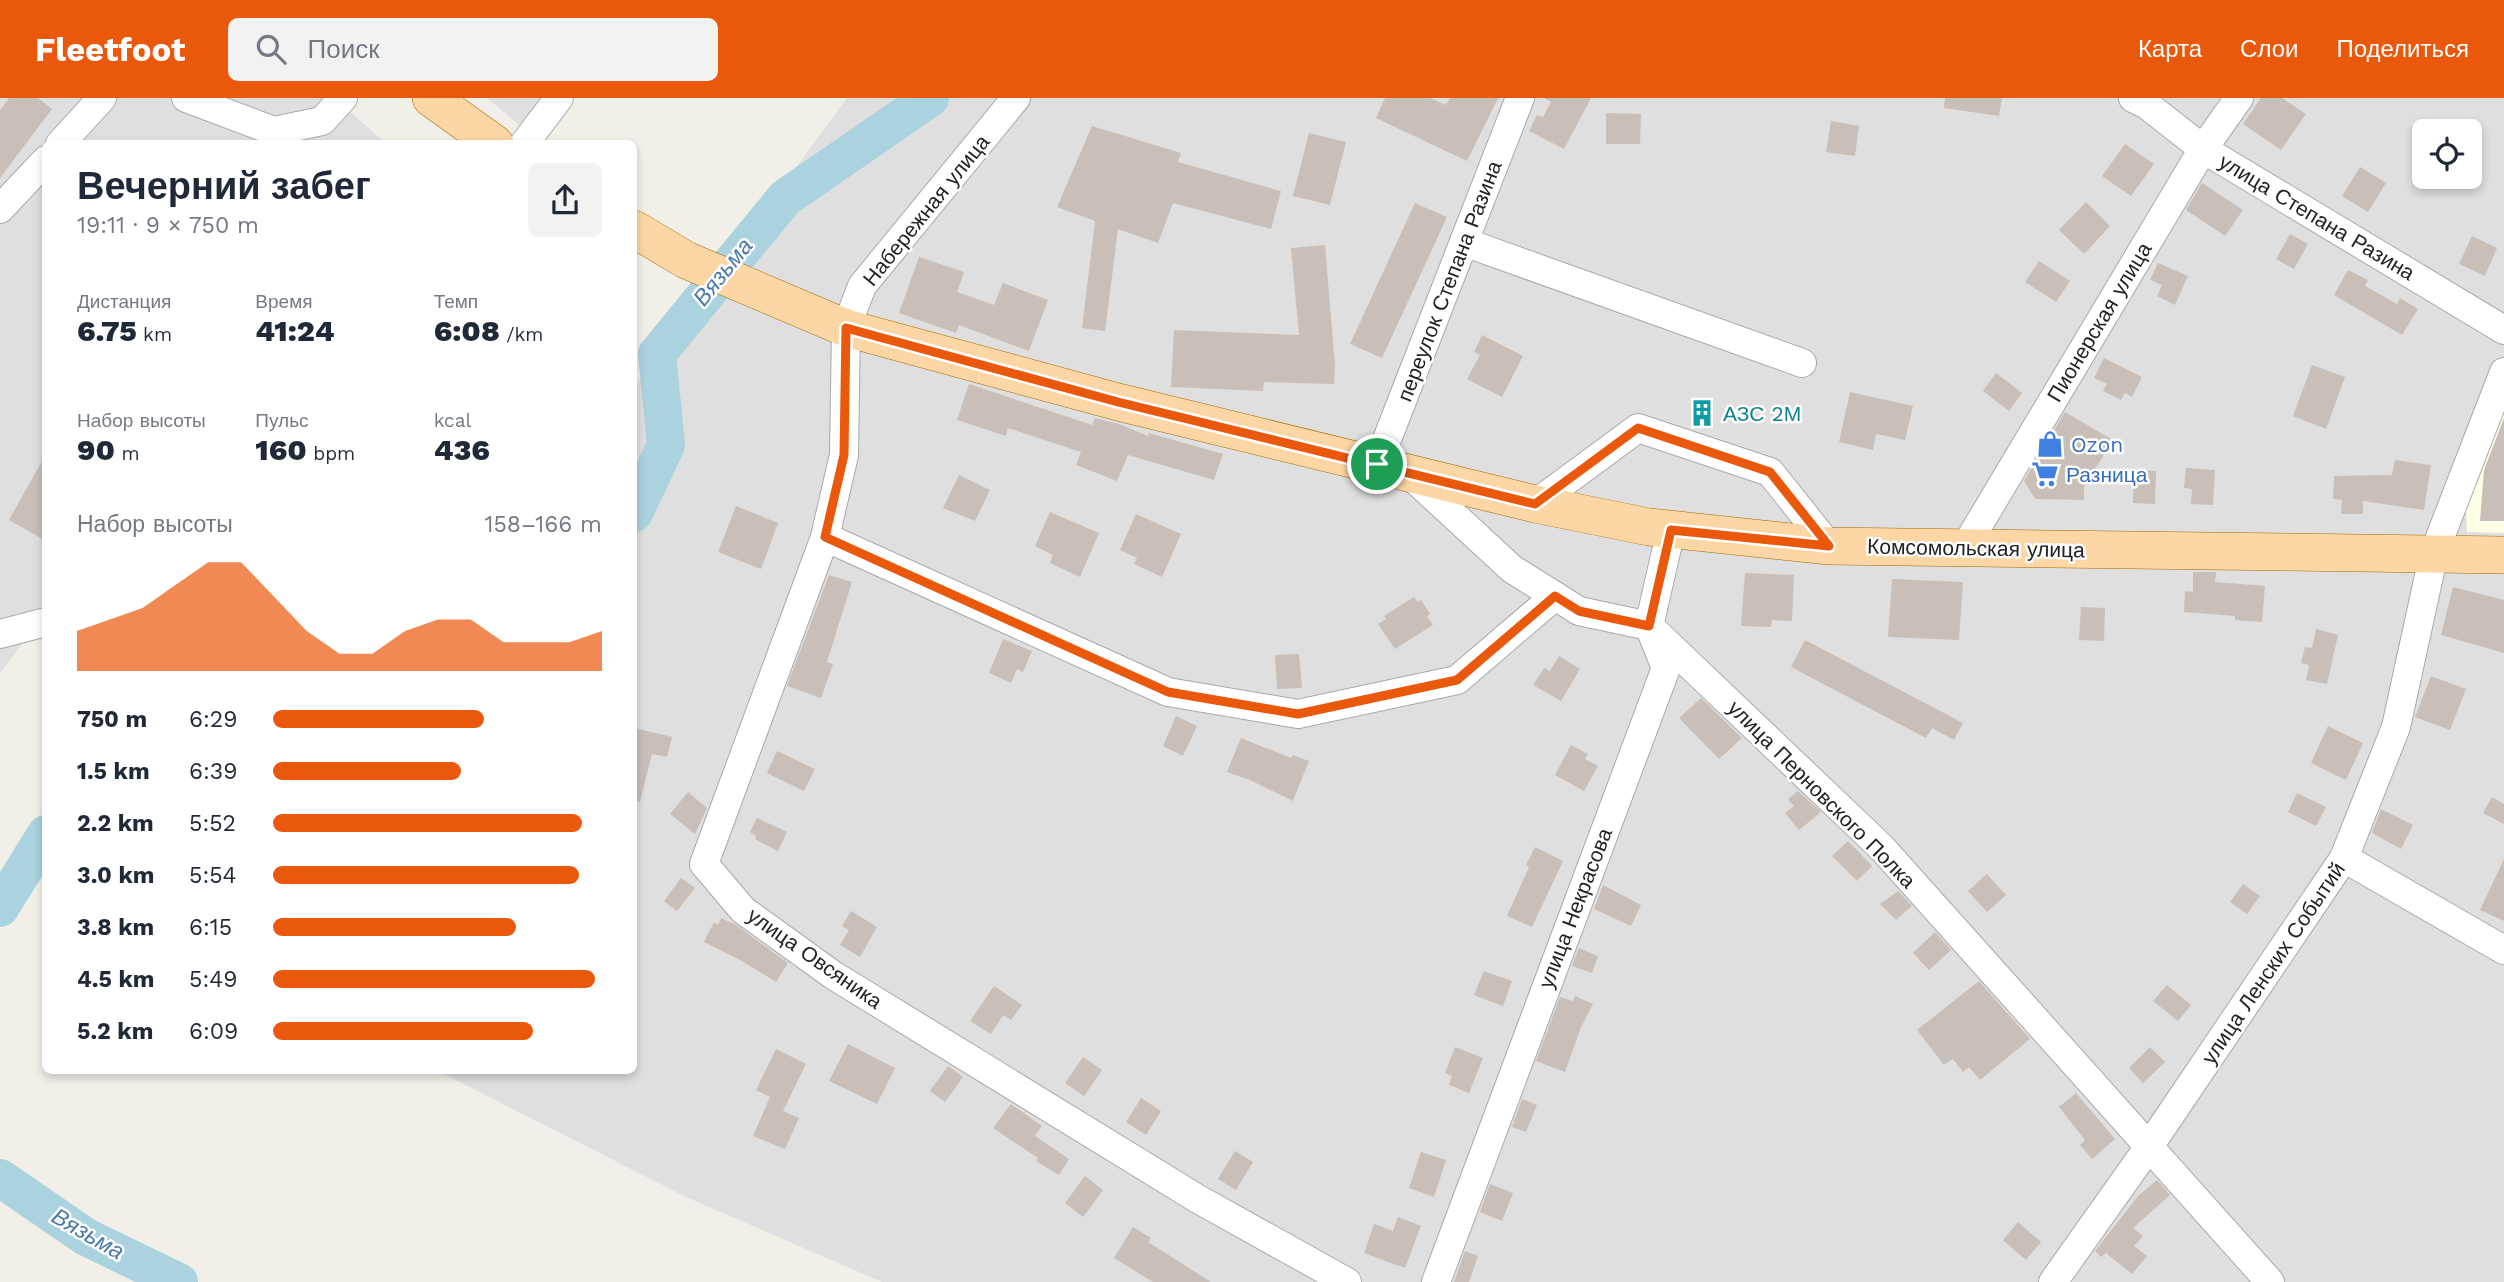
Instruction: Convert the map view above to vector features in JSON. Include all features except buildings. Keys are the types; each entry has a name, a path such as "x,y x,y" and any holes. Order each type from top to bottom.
{"main road":[{"path":"431,98 489,140"},
{"name":"Комсомольская улица","path":"637,231 686,260 846,328 1118,402 1535,504 1671,530 1829,546 2504,555"}],"street":[{"path":"64,140 102,98"},
{"path":"186,98 274,131 322,121 343,98"},
{"path":"527,140 559,98"},
{"name":"Набережная улица","path":"846,328 862,286 1016,98"},
{"name":"переулок Степана Разина","path":"1391,468 1464,242 1520,98"},
{"name":"улица Степана Разина","path":"2133,98 2147,104 2203,149 2504,330"},
{"name":"Пионерская улица","path":"1964,549 2203,149 2239,98"},
{"path":"0,209 42,164"},
{"path":"1464,242 1802,363"},
{"name":"улица Овсяника","path":"846,328 844,455 825,537 704,864 743,910 833,975 1198,1199 1347,1282"},
{"name":"улица Ленских Событий","path":"2053,1282 2148,1148 2344,858 2396,727 2434,553 2504,372"},
{"path":"1535,504 1638,428 1770,472 1829,546"},
{"path":"1391,468 1512,569 1579,611 1649,626 1671,530"},
{"path":"825,537 1168,692 1298,714 1457,680 1555,596"},
{"path":"0,635 42,623"},
{"name":"улица Перновского Полка","path":"1649,626 1882,848 2270,1282"},
{"name":"улица Некрасова","path":"1436,1282 1665,668 1649,626"},
{"path":"2344,858 2504,950"}],"shaded area":[{"path":"0,98 335,98 382,140 42,140 42,618 0,673"},
{"path":"487,98 564,98 530,134"},
{"path":"847,98 2504,98 2504,1282 882,1282 686,1197 444,1074 637,1074 637,384"},
{"path":"2504,395 2504,533 2467,532 2465,496"}],"waterway":[{"name":"Вязьма","path":"637,507 666,445 657,354 785,198 930,98"},
{"name":"Вязьма","path":"0,908 42,840"},
{"name":"Вязьма","path":"0,1178 86,1237 179,1282"}],"place":[{"name":"АЗС 2М","path":"1702,413"},
{"name":"Ozon","path":"2050,444"},
{"name":"Разница","path":"2045,474"}],"route":[{"path":"846,328 1118,402 1377,464 1535,504 1638,428 1770,472 1829,546 1671,530 1649,626 1579,611 1555,596 1457,680 1298,714 1168,692 825,537 844,455 846,328"}]}
